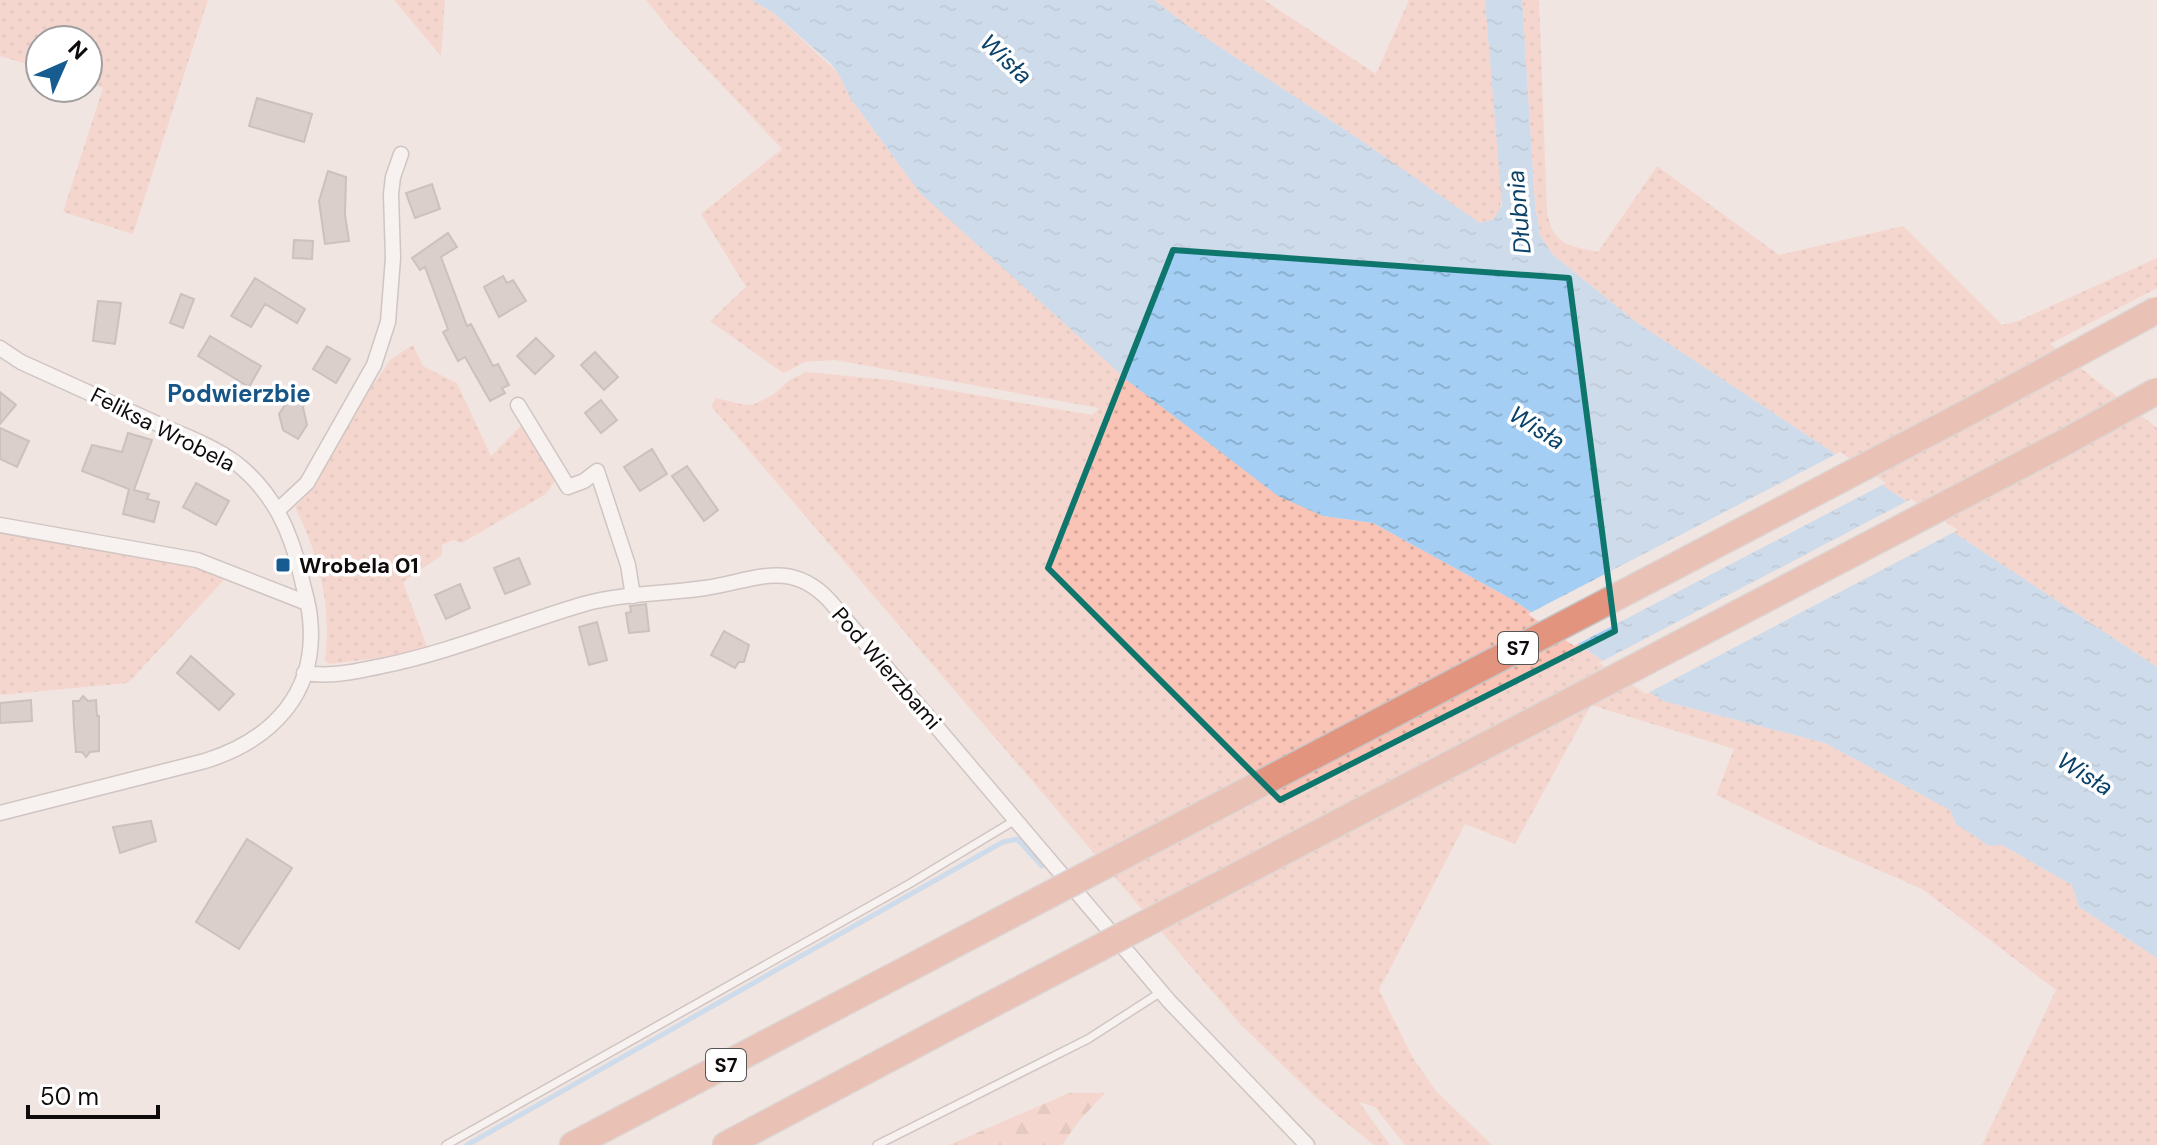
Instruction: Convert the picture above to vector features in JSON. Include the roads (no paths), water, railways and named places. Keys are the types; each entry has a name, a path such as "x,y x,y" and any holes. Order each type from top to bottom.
{"highway":[{"name":"S7","path":"573,1145 2157,310"},
{"path":"726,1145 2157,391"}],"street":[{"path":"278,510 307,483 374,365 388,322 393,258 391,194 401,154"},
{"name":"Feliksa Wrobela","path":"0,348 21,362 224,455 259,485 278,510 292,541 307,603 310,638 304,673 294,696 280,717 259,737 232,752 0,813"},
{"path":"518,405 568,487 584,481 597,471 628,565 633,596"},
{"path":"0,525 197,560 307,603"},
{"name":"Pod Wierzbami","path":"304,673 338,675 420,658 588,603 704,588 770,575 793,575 809,582 829,600 1161,992 1307,1145"}],"lane":[{"path":"446,1145 909,884 1017,819"},
{"path":"877,1145 1088,1039 1161,992"}],"water":[{"path":"752,0 1154,0 1480,223 1494,219 1502,205 1485,0 1522,0 1535,205 1540,235 1552,254 1636,322 2157,667 2157,958 2079,907 2072,885 2002,845 1989,846 1956,824 1950,810 1825,743 1663,701 1513,600 1373,523 1323,516 1278,496 1128,381 920,193 851,99 830,63 775,14"}],"waterway":[{"path":"467,1145 1003,842 1017,839 1042,866"}],"place":[{"name":"Wrobela 01","path":"283,565"}],"district":[{"name":"Podwierzbie","path":"239,394"}],"water label":[{"name":"Wisła","path":"1006,59"},
{"name":"Dłubnia","path":"1519,212"},
{"name":"Wisła","path":"1537,428"},
{"name":"Wisła","path":"2085,774"}]}
